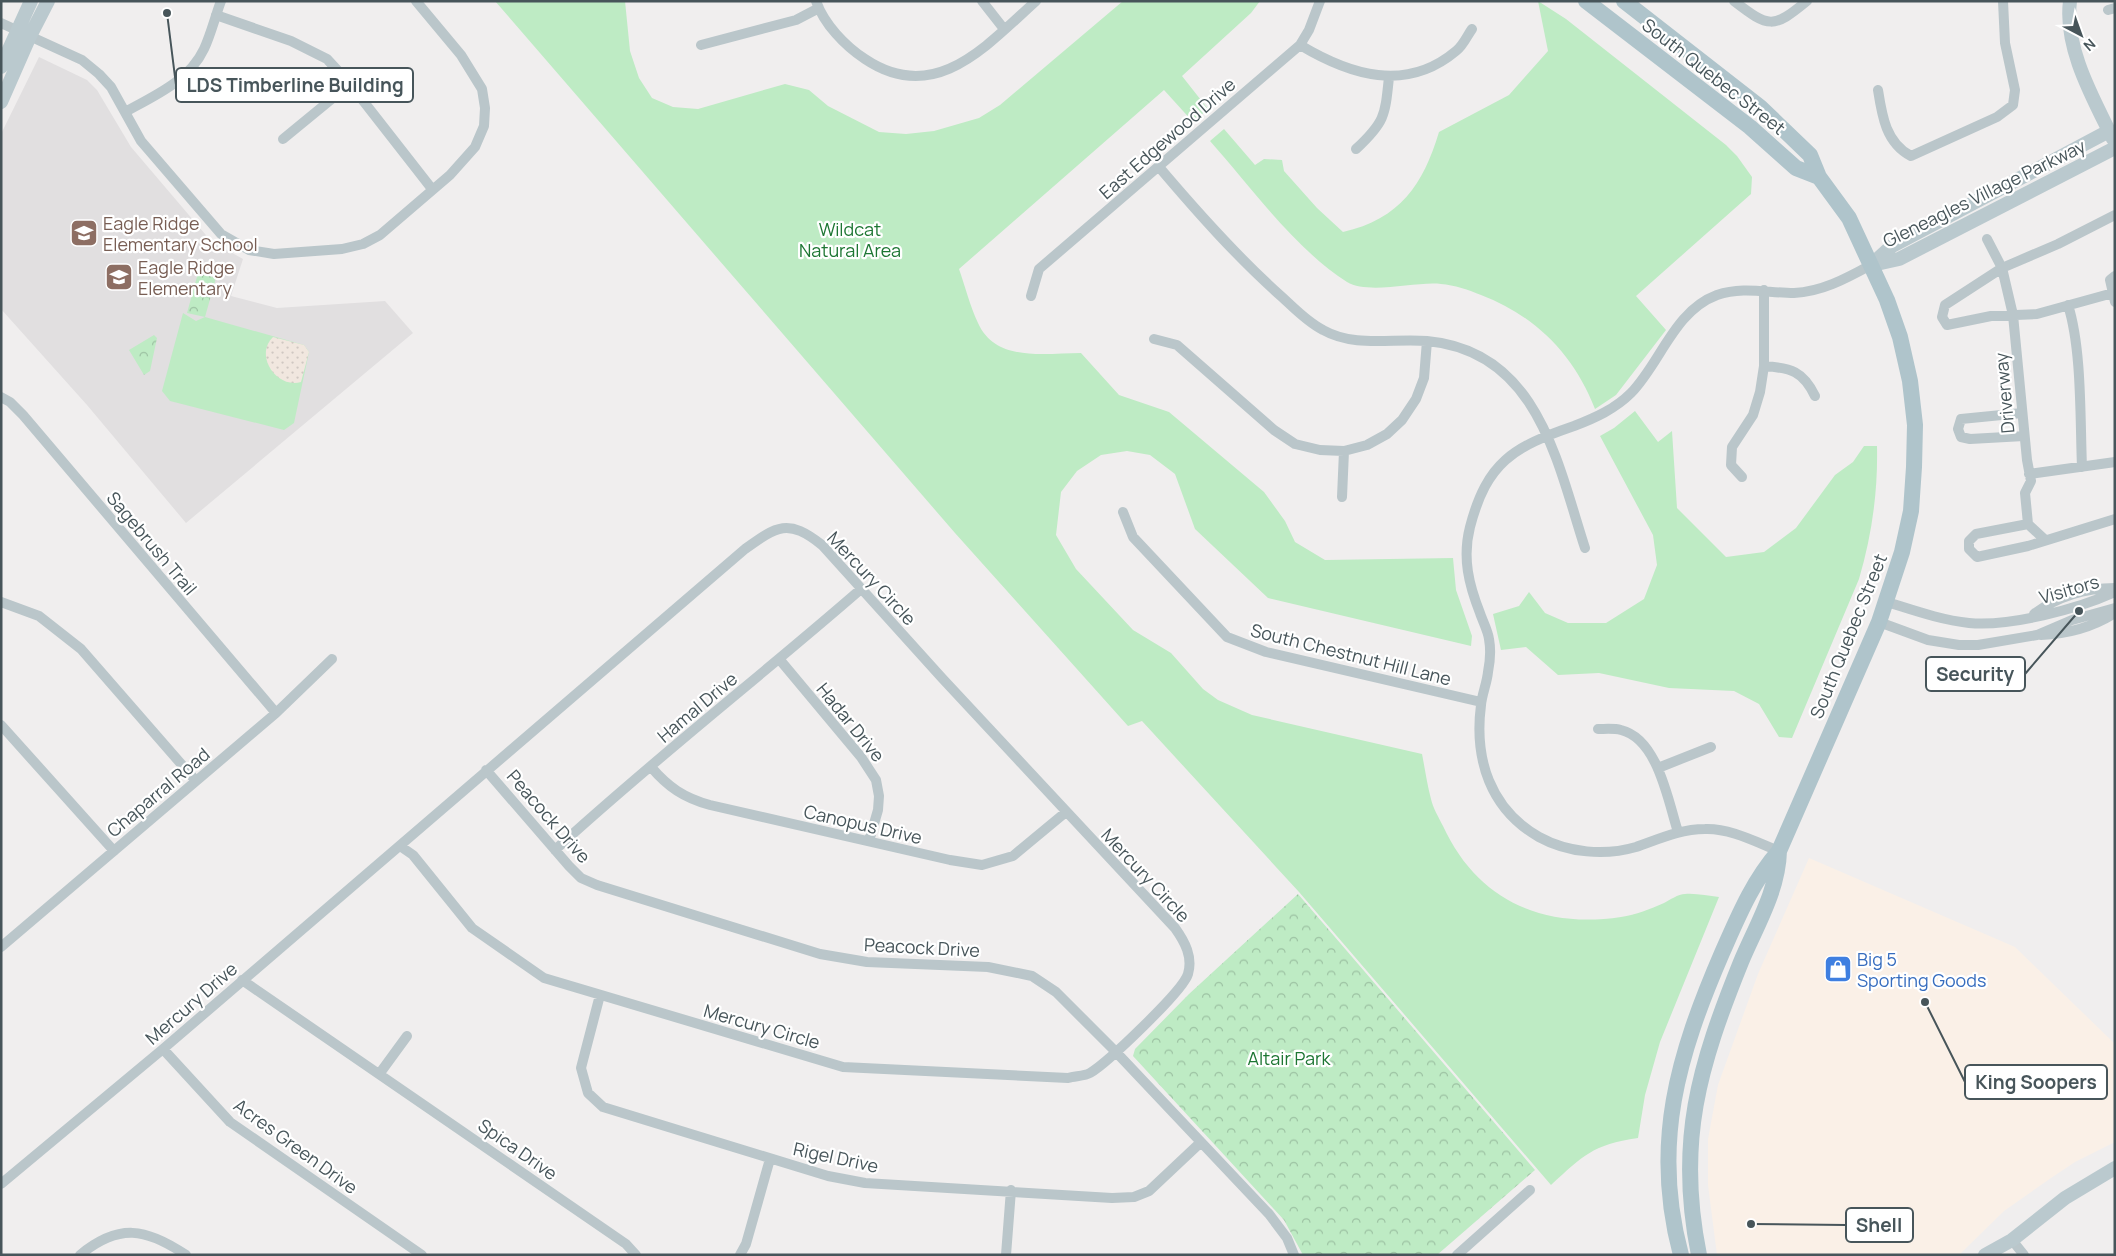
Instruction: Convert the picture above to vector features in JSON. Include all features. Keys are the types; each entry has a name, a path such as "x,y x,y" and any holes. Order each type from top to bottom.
{"main road":[{"name":"South Quebec Street","path":"1586,1 1750,127 1796,168 1819,177"},
{"name":"South Quebec Street","path":"1624,1 1781,125 1810,155 1819,177 1849,218 1887,300 1900,337 1910,381 1914,425 1914,467 1910,511 1902,552 1887,602 1779,851 1760,874 1744,902 1703,998 1683,1054 1677,1079 1668,1162 1675,1233 1681,1255"},
{"name":"South Quebec Street","path":"1700,1255 1690,1176 1692,1125 1699,1079 1719,1016 1768,901 1776,876 1779,851"}],"street":[{"path":"1,102 23,34 31,1"},
{"path":"1,67 48,1"},
{"path":"125,112 168,88 184,76 204,48 221,1"},
{"path":"1,23 82,60 99,74 111,87 141,141 213,226 230,241 249,250 274,254 342,249 363,244 380,235 450,175 475,147 484,126 485,108 482,89 473,72 416,1"},
{"path":"982,1 1004,29"},
{"path":"701,45 796,20 818,5 838,36 855,53 880,70 899,76 941,73 961,64 1036,1"},
{"name":"East Edgewood Drive","path":"1031,296 1039,269 1159,168 1300,45 1309,30 1320,1"},
{"path":"1734,1 1765,22 1776,23 1785,19 1807,1"},
{"path":"1878,90 1882,116 1891,138 1900,150 1910,156 1997,117 2014,105 2015,90 2005,43 2002,1"},
{"name":"Gleneagles Village Parkway","path":"1871,266 1892,246 2067,153 2113,134 2092,92 2070,36 2070,1"},
{"path":"216,14 315,52 327,59 350,84 432,189"},
{"path":"1300,45 1344,68 1389,77 1435,66 1458,50 1472,29"},
{"path":"1356,149 1377,129 1385,115 1389,77"},
{"path":"283,138 350,84"},
{"path":"2067,153 2096,132 2099,123 2092,92"},
{"name":"Gleneagles Village Parkway","path":"1871,266 1900,260 2115,148"},
{"path":"1159,168 1244,263 1322,330 1359,341 1427,341 1454,346 1493,364 1510,378 1524,393 1549,435 1585,548"},
{"path":"2115,215 2058,244 2002,268 1945,305 1942,317 1947,324 1991,316 2037,314 2068,305 2114,297 2110,280 2115,276"},
{"name":"Driverway","path":"1987,240 2002,268 2013,315 2024,436 2031,481 2025,493 2028,524"},
{"path":"1779,851 1718,829 1678,832 1634,848 1596,852 1561,846 1542,839 1524,828 1509,813 1494,792 1484,769 1478,743 1481,702 1489,665 1489,639 1470,585 1466,557 1469,530 1485,484 1502,463 1522,446 1613,409 1632,392 1677,327 1694,308 1715,295 1739,289 1811,291 1837,283 1871,266"},
{"path":"1742,477 1731,465 1732,447 1753,415 1760,392 1764,366 1764,290"},
{"path":"2068,305 2076,346 2082,467"},
{"path":"1154,339 1177,345 1274,430 1295,444 1320,450 1344,450 1367,445 1387,434 1402,420 1416,399 1424,378 1427,341"},
{"path":"1764,366 1796,371 1808,383 1815,396"},
{"name":"Sagebrush Trail","path":"1,397 10,402 23,416 276,713"},
{"path":"2022,413 1961,419 1958,429 1961,437 1970,439 2024,436"},
{"path":"1342,497 1344,450"},
{"path":"2029,474 2115,462"},
{"name":"South Chestnut Hill Lane","path":"1124,512 1133,537 1227,638 1266,652 1481,702"},
{"path":"2044,540 2028,524 1976,534 1969,540 1969,549 1977,557 2028,546 2115,519"},
{"name":"Mercury Circle","path":"793,528 808,534 822,545 1066,812 1175,928 1186,944 1189,960 1188,975 1180,987 1115,1052 1090,1073 1068,1078 844,1067 544,978 501,950 472,928 413,855 400,846 486,770 745,549 771,530 793,528"},
{"path":"1887,602 1942,618 1968,623 1993,624 2032,616 2059,599 2096,588 2115,590"},
{"name":"Hamal Drive","path":"555,850 610,799 780,660 861,589"},
{"path":"1,602 39,616 81,649 196,781"},
{"name":"Visitors","path":"2038,635 2064,623 2115,608"},
{"path":"1879,622 1928,640 1959,645 1996,644 2077,629 2102,621 2115,613"},
{"name":"Chaparral Road","path":"1,947 276,713 332,659"},
{"name":"Hadar Drive","path":"780,660 860,757 876,780 880,796 869,841"},
{"path":"1,724 114,851"},
{"path":"1598,730 1620,729 1635,735 1648,750 1658,768 1678,832"},
{"path":"1658,768 1711,747"},
{"name":"Canopus Drive","path":"651,767 663,782 691,800 982,865 1012,856 1066,812"},
{"name":"Peacock Drive","path":"486,770 581,878 597,885 820,954 867,962 988,967 1032,976 1056,992 1269,1214 1286,1238 1294,1255"},
{"name":"Mercury Drive","path":"1,1184 163,1049 400,846"},
{"name":"Spica Drive","path":"242,980 380,1073 626,1244 636,1255"},
{"name":"Rigel Drive","path":"600,995 581,1068 588,1093 603,1107 828,1176 865,1183 1011,1190 1112,1198 1134,1197 1149,1191 1200,1143"},
{"path":"380,1073 407,1036"},
{"name":"Acres Green Drive","path":"163,1049 230,1122 422,1255"},
{"path":"740,1255 746,1244 770,1159"},
{"path":"1985,1255 2012,1240 2065,1198 2115,1168"},
{"path":"1006,1255 1011,1190"},
{"path":"1457,1255 1530,1190"},
{"path":"80,1255 99,1241 117,1234 135,1231 152,1235 186,1255"},
{"path":"2002,1255 2012,1240"},
{"path":"2012,1240 2024,1255"}],"shaded area":[{"name":"Eagle Ridge Elementary","path":"39,57 87,80 97,90 131,147 211,241 243,259 231,296 277,308 385,301 413,333 186,523 87,405 1,309 1,134"},
{"path":"1809,858 2015,947 2115,1044 2115,1142 2075,1162 2004,1211 1959,1255 1717,1255 1708,1185 1708,1139 1718,1085 1758,974"}],"green space":[{"name":"Wildcat Natural Area","path":"495,1 625,1 630,51 639,78 652,98 673,107 698,109 785,84 809,90 828,106 879,132 906,134 934,131 979,118 1000,105 1123,1 1260,1 1251,13 1182,76 1208,109 1193,122 1164,90 959,269 972,310 986,336 997,345 1023,353 1081,353 1119,395 1169,412 1264,492 1285,521 1295,542 1325,560 1453,558 1456,590 1472,636 1471,646 1268,598 1195,529 1175,474 1150,455 1127,451 1101,455 1077,471 1061,492 1056,535 1076,569 1133,630 1171,653 1203,689 1218,700 1252,715 1422,754 1433,806 1457,852 1474,873 1493,890 1515,904 1539,913 1565,918 1592,920 1621,917 1643,912 1682,894 1719,897 1660,1042 1645,1095 1638,1138 1599,1148 1581,1159 1551,1185 1299,892 1142,721 1128,726 955,533"},
{"path":"1538,1 1566,19 1726,145 1737,156 1752,177 1751,194 1636,296 1666,330 1616,395 1595,409 1576,371 1551,340 1536,326 1501,304 1472,291 1446,285 1431,284 1380,288 1356,286 1347,282 1291,235 1210,141 1224,129 1255,165 1264,159 1282,160 1284,171 1317,208 1343,232 1363,226 1394,209 1417,184 1433,151 1439,132 1509,95 1548,51"},
{"path":"198,273 216,278 205,317 187,313"},
{"path":"183,313 196,321 205,317 304,345 309,352 294,423 284,430 170,401 162,391"},
{"path":"154,335 157,338 150,371 144,375 129,350"},
{"path":"1635,411 1658,442 1672,431 1677,508 1726,557 1764,552 1796,528 1835,475 1853,462 1864,446 1877,446 1873,513 1859,579 1792,738 1779,737 1759,704 1734,691 1669,688 1599,673 1558,675 1526,647 1501,650 1493,614 1519,606 1529,592 1545,613 1568,623 1606,623 1644,599 1657,565 1653,535 1600,436 1614,428"},
{"name":"Altair Park","path":"1298,894 1535,1170 1437,1255 1303,1255 1284,1220 1133,1056 1135,1049 1189,994"}],"sand":[{"path":"273,337 304,345 309,352 301,382 292,383 283,380 270,369 266,353 268,344"}],"place":[{"name":"LDS Timberline Building","path":"167,13"},
{"name":"Eagle Ridge Elementary School","path":"84,233"},
{"name":"Eagle Ridge Elementary","path":"119,277"},
{"name":"Security","path":"2079,611"},
{"name":"Big 5 Sporting Goods","path":"1838,969"},
{"name":"King Soopers","path":"1925,1002"},
{"name":"Shell","path":"1751,1224"}]}
